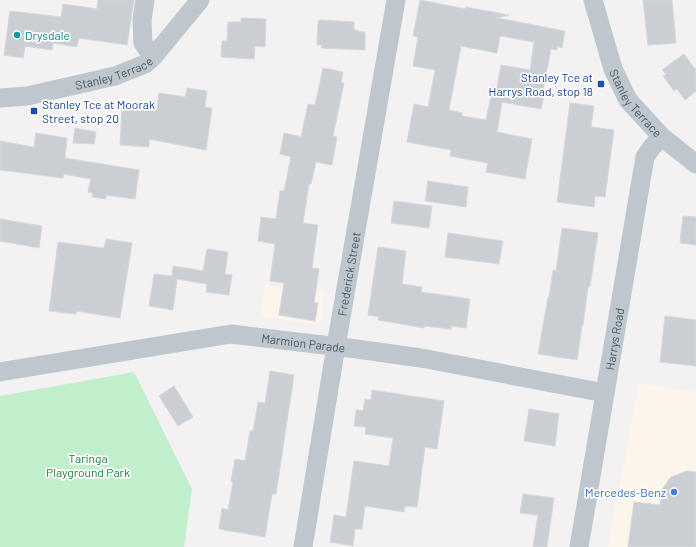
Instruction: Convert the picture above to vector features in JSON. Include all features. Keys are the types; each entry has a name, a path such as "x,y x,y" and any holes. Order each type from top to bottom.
{"street":[{"path":"145,0 142,20 143,43 153,58"},
{"name":"Stanley Terrace","path":"0,98 28,96 115,76 145,64 153,58 200,0"},
{"name":"Frederick Street","path":"303,547 396,0"},
{"name":"Stanley Terrace","path":"593,0 613,69 628,100 662,137 696,164"},
{"path":"599,25 606,0"},
{"name":"Harrys Road","path":"579,547 646,157 652,147 662,137"},
{"name":"Marmion Parade","path":"0,372 231,334 336,346 421,358 605,393"}],"shaded area":[{"path":"265,285 324,292 320,325 261,317"},
{"path":"639,383 696,392 696,547 608,547"}],"green space":[{"name":"Taringa Playground Park","path":"134,372 192,489 184,547 0,547 0,396"}],"building":[{"path":"98,0 134,0 127,45 79,38 77,47 53,43 52,50 25,46 23,58 4,55 10,11 61,17 63,4 97,9"},
{"path":"420,0 466,9 466,7 509,15 497,18 565,31 562,48 557,46 557,50 551,49 542,95 544,95 541,109 502,102 497,132 532,139 525,179 486,172 488,163 450,156 451,150 407,142 414,104 428,107 435,70 413,66 418,37 413,36","holes":["500,36 534,42 530,70 501,65 497,87 493,86 486,120 462,116 462,113 449,110 461,46 497,53"]},
{"path":"643,0 672,0 676,43 648,45"},
{"path":"241,18 266,19 265,47 255,46 254,59 221,57 222,41 227,41 228,22 241,22"},
{"path":"318,21 354,22 354,30 358,30 358,32 365,32 365,50 321,48 322,45 317,45"},
{"path":"684,54 696,70 696,91 685,100 677,89 674,91 663,76 666,74 662,70"},
{"path":"323,68 343,72 341,83 344,83 333,136 337,137 332,165 316,162 311,184 309,184 303,223 318,225 312,268 319,269 314,303 318,303 315,321 279,315 284,283 270,281 275,244 258,241 261,217 276,219 280,191 284,191 291,157 280,154 284,133 301,137 308,104 315,105"},
{"path":"187,88 207,91 205,107 212,108 206,150 149,139 149,147 120,145 122,108 157,109 159,93 185,97"},
{"path":"570,103 594,106 591,127 614,130 605,197 595,196 594,207 557,202"},
{"path":"75,128 96,132 94,144 73,143"},
{"path":"36,133 67,138 65,158 139,170 135,199 106,195 106,199 92,197 93,193 88,192 91,179 64,174 63,178 0,170 0,141 34,147"},
{"path":"428,181 468,187 466,207 425,201"},
{"path":"394,201 432,206 429,228 391,223"},
{"path":"683,216 696,217 696,245 680,243"},
{"path":"0,219 42,226 39,248 0,241"},
{"path":"562,228 598,233 577,360 538,354 553,270 556,271"},
{"path":"448,233 503,241 499,264 445,257"},
{"path":"106,239 132,243 120,318 76,311 76,314 49,311 58,242 104,248"},
{"path":"378,247 406,251 402,284 422,287 421,292 470,299 466,328 451,326 451,329 424,326 424,328 378,320 379,317 368,315"},
{"path":"207,249 228,252 225,274 232,275 229,295 206,292 207,284 177,279 173,310 149,306 154,274 172,276 173,266 203,271"},
{"path":"665,316 696,320 696,366 660,362"},
{"path":"270,371 294,375 276,494 272,494 265,537 219,529 222,508 228,510 235,459 245,461 250,431 253,431 258,402 265,403"},
{"path":"174,386 193,417 178,426 159,396"},
{"path":"372,390 444,401 437,449 425,447 417,507 405,506 404,512 365,506 362,529 355,529 353,546 330,542 334,515 346,517 354,461 389,466 393,438 365,434 366,427 354,426 356,410 363,411 365,399 371,400"},
{"path":"529,409 559,414 555,446 524,441"},
{"path":"687,471 696,472 696,547 628,547 634,502 660,505 663,488 671,477"},
{"path":"523,494 554,498 547,547 533,547 538,515 520,513"}],"place":[{"name":"Drysdale","path":"17,35"},
{"name":"Stanley Tce at Harrys Road, stop 18","path":"601,84"},
{"name":"Stanley Tce at Moorak Street, stop 20","path":"34,111"},
{"name":"Mercedes-Benz","path":"674,492"}]}
